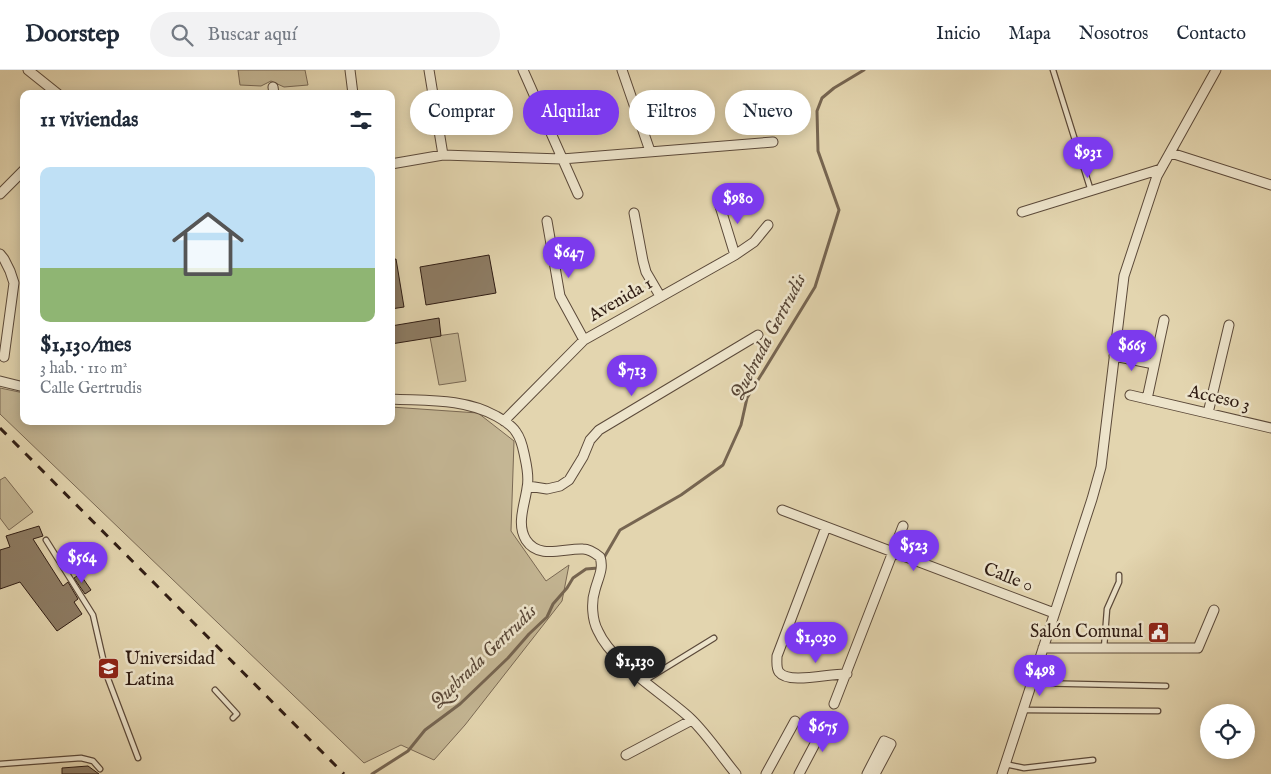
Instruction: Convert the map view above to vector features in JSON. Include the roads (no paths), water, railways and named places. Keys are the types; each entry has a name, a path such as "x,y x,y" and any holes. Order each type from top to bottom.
{"street":[{"path":"28,70 53,90"},
{"path":"350,70 352,90"},
{"path":"429,70 443,155"},
{"path":"523,70 578,194"},
{"path":"622,70 650,151"},
{"path":"1002,774 1092,499 1100,467 1124,276 1157,176 1216,70"},
{"path":"395,163 443,155 562,159 773,142"},
{"path":"1171,153 1271,185"},
{"path":"1022,212 1162,169"},
{"path":"0,194 20,174"},
{"path":"719,203 735,255"},
{"path":"634,213 646,272 660,296"},
{"path":"547,221 560,296 584,340"},
{"name":"Avenida 1","path":"504,421 584,340 735,255 754,242 768,225"},
{"path":"0,254 7,265 14,283 4,357"},
{"path":"1147,399 1164,320"},
{"path":"1208,413 1229,325"},
{"path":"528,486 547,489 560,486 569,480 583,457 590,440 599,430 758,335"},
{"path":"1115,343 1157,350"},
{"path":"1114,356 1154,364"},
{"path":"0,381 20,386"},
{"name":"Acceso 3","path":"1130,395 1271,428"},
{"path":"395,399 459,402 484,410 504,421 516,431 522,442 526,462 528,486 522,512 522,524 526,540 535,549 550,552 588,550 600,557 602,568 594,592 593,606 597,631 610,649 644,681 692,720 736,774"},
{"name":"Calle 0","path":"782,510 1054,613"},
{"path":"834,704 903,526"},
{"path":"826,527 777,656 776,666 779,673 786,678 836,673 846,674"},
{"path":"1042,648 1198,648 1214,610"},
{"path":"626,755 692,720"},
{"path":"766,774 796,721"},
{"path":"799,774 827,721"},
{"path":"867,774 884,741 891,744 875,774"}],"lane":[{"path":"1053,70 1091,191"},
{"path":"46,540 93,616 107,676 138,758"},
{"path":"1104,648 1107,609 1119,582 1120,575"},
{"path":"644,681 714,638"},
{"path":"1032,683 1166,686"},
{"path":"215,690 237,714 232,718"},
{"path":"1023,710 1158,711"},
{"path":"0,764 81,758 93,761 100,769"},
{"path":"1005,764 1024,768 1093,760"}],"waterway":[{"name":"Quebrada Gertrudis","path":"602,561 620,530 681,495 723,465 741,425 747,398 815,287 839,210 818,151 817,111 822,98 834,88 864,70"},
{"name":"Quebrada Gertrudis","path":"372,774 408,751 425,730 460,704 508,658 547,617 553,604 573,578 586,569 598,568 599,566"}],"railway":[{"path":"0,428 344,774"}],"place":[{"name":"Salón Comunal","path":"1159,632"},
{"name":"Universidad Latina","path":"109,669"}]}
